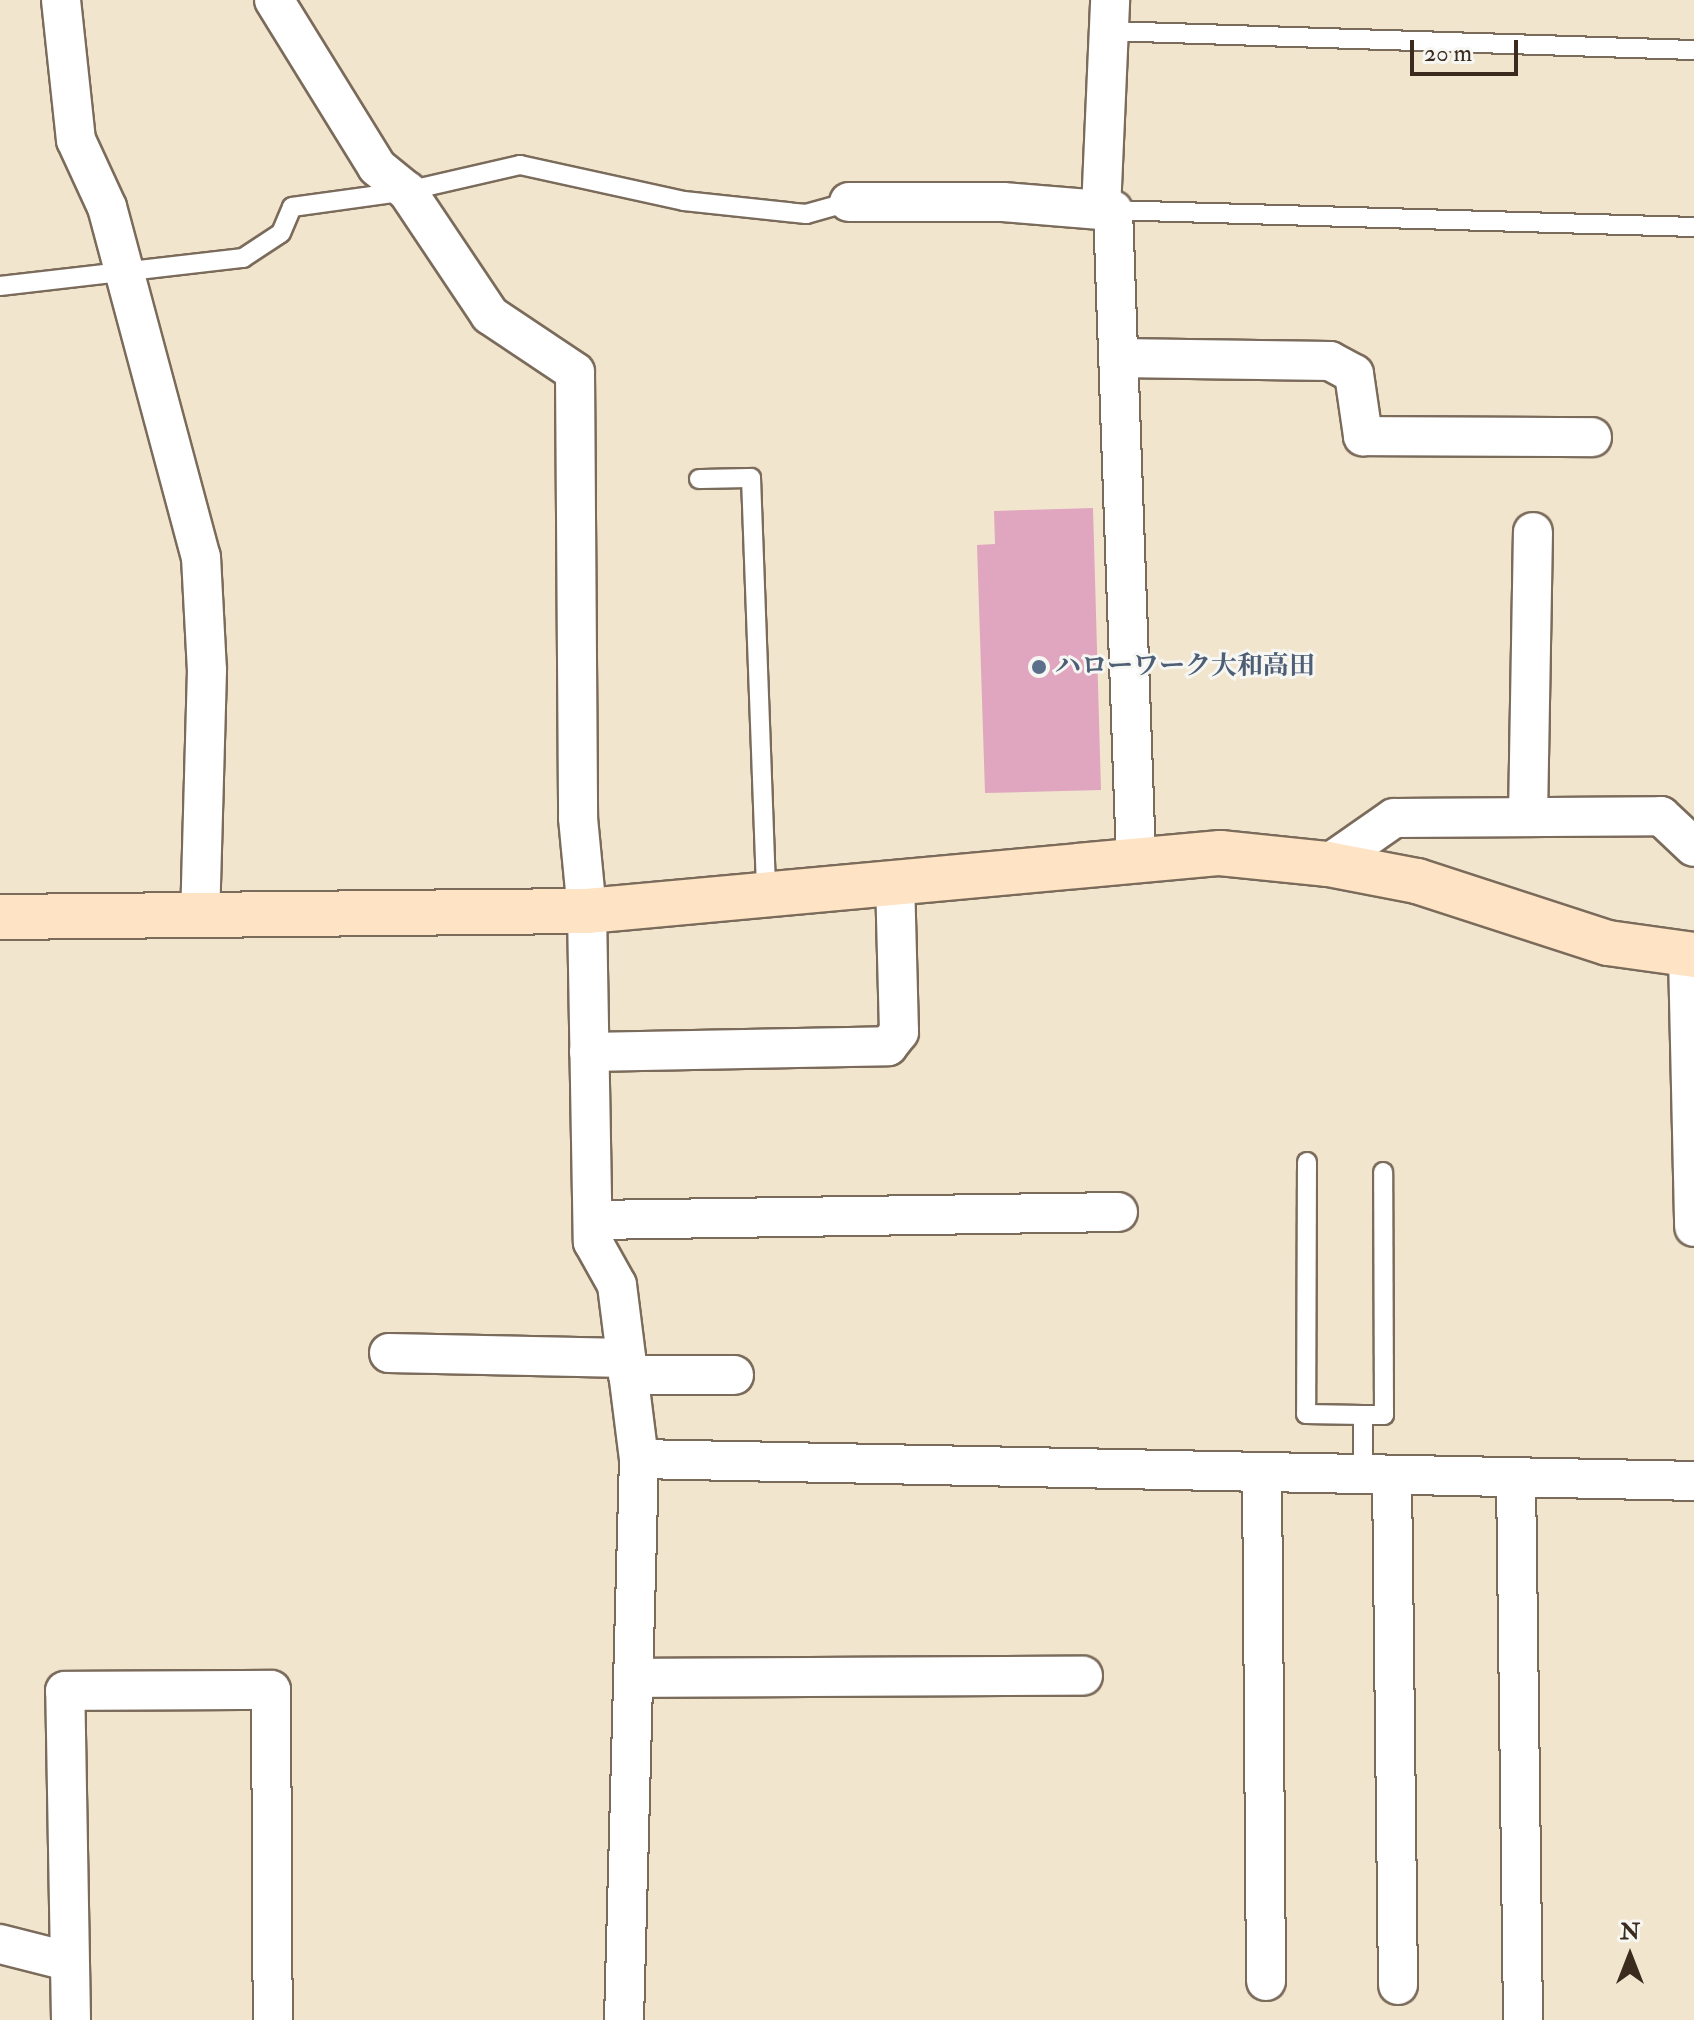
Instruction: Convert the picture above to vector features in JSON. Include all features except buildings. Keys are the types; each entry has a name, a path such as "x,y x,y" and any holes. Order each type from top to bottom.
{"street":[{"path":"61,0 76,140 107,207 201,557 207,670 200,915"},
{"path":"274,0 377,167 407,191 490,315 575,372 578,818 587,911 593,1242 617,1285 639,1459 624,2020"},
{"path":"1109,16 1107,210 1118,358 1136,858"},
{"path":"849,202 1003,202 1107,210"},
{"path":"1118,358 1330,361 1354,374 1363,436 1592,437"},
{"path":"1528,817 1533,532"},
{"path":"1328,864 1394,818 1661,816 1694,847"},
{"path":"0,917 587,911 1136,858 1220,853 1328,864 1417,881 1608,943 1691,955 1694,1227"},
{"path":"589,1052 888,1046 899,1032 895,882"},
{"path":"593,1220 1118,1212"},
{"path":"389,1353 734,1375"},
{"path":"639,1459 1694,1481"},
{"path":"1262,1472 1266,1981"},
{"path":"1378,1475 1398,1985"},
{"path":"1516,1477 1523,2020"},
{"path":"633,1678 1083,1676"},
{"path":"71,2020 67,1961 65,1691 271,1690 273,2020"},
{"path":"0,1944 67,1961"}],"lane":[{"path":"1109,16 1694,50"},
{"path":"0,286 127,275 243,258 281,233 292,207 407,191 520,165 684,201 806,214 849,202"},
{"path":"1107,210 1694,227"},
{"path":"699,479 751,478 766,894"},
{"path":"1307,1162 1306,1414 1384,1415 1383,1172"},
{"path":"1363,1415 1378,1475"}],"place":[{"name":"ハローワーク大和高田","path":"1039,667"}]}
